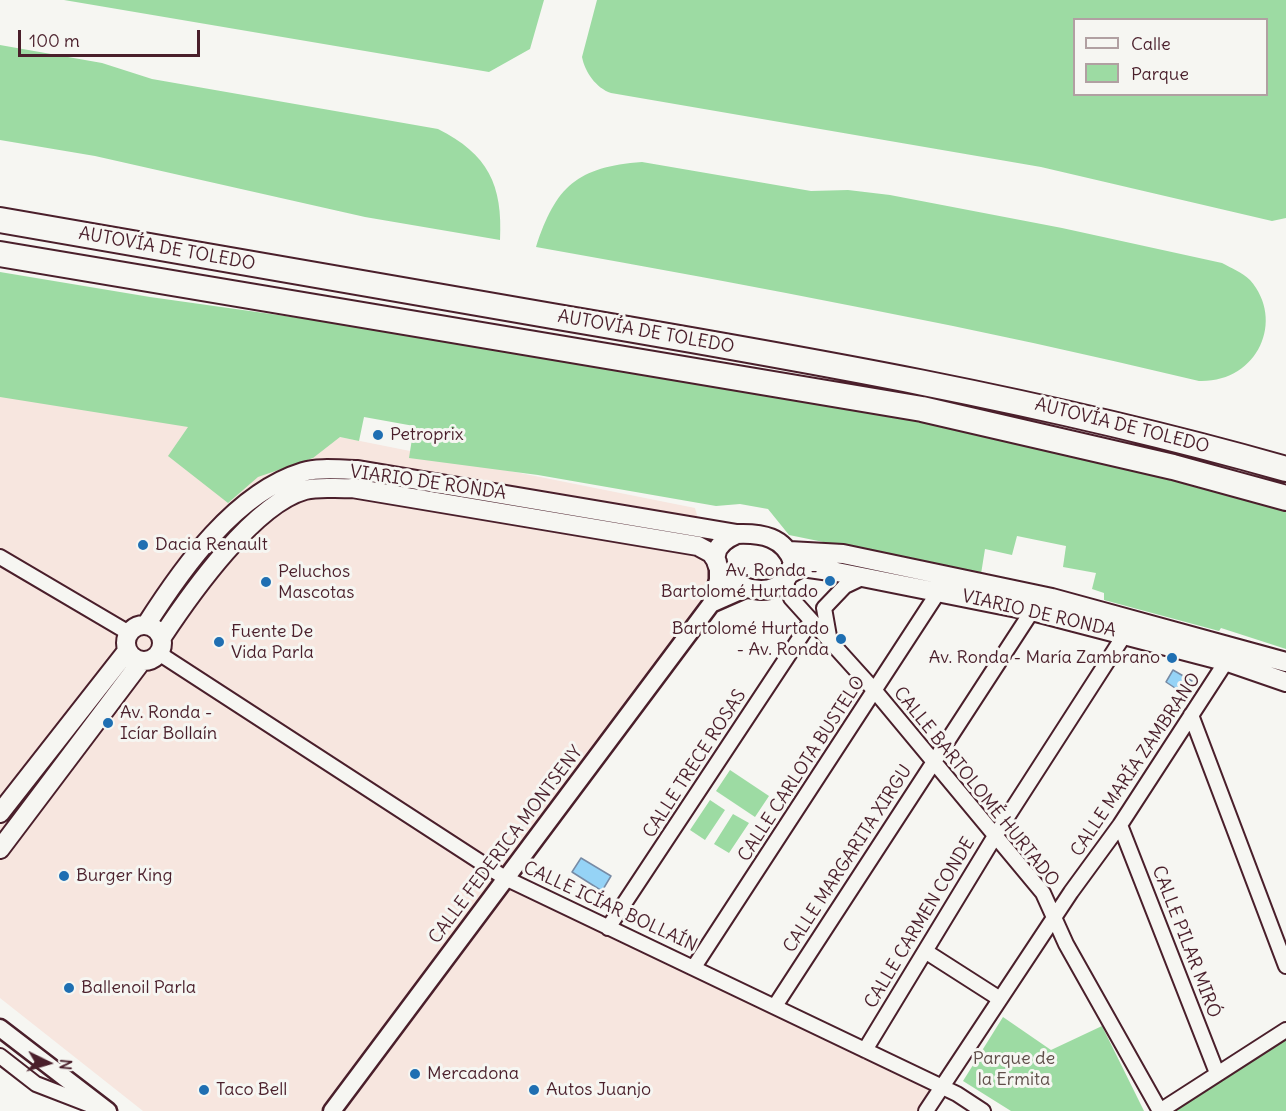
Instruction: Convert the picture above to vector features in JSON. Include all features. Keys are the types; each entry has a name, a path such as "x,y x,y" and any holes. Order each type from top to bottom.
{"highway":[{"name":"AUTOVÍA DE TOLEDO","path":"0,220 810,360 1050,408 1286,470"},
{"name":"AUTOVÍA DE TOLEDO","path":"0,254 375,315 922,410 1151,461 1286,498"}],"main road":[{"name":"VIARIO DE RONDA","path":"137,629 221,526 254,495 305,471 358,470 737,534"},
{"name":"VIARIO DE RONDA","path":"161,646 238,539 267,509 305,490 352,488 698,546 711,553 718,565"},
{"path":"737,534 765,534 789,550 793,562 787,577 766,588 745,589 723,576 718,565 718,551 727,538 737,534"},
{"name":"VIARIO DE RONDA","path":"789,550 843,554 1052,598 1231,654 1286,682"},
{"name":"VIARIO DE RONDA","path":"787,577 802,567 864,577 1032,611 1125,634 1286,662"},
{"path":"137,629 158,631 161,646 148,662 134,656 126,639 137,629"},
{"path":"0,813 134,656"},
{"path":"0,849 134,656"}],"street":[{"path":"0,556 137,629"},
{"name":"CALLE FEDERICA MONTSENY","path":"332,1111 711,604 718,580 718,565"},
{"name":"CALLE BARTOLOMÉ HURTADO","path":"787,577 791,598"},
{"path":"830,642 824,608 845,586 864,577"},
{"name":"CALLE BARTOLOMÉ HURTADO","path":"766,588 791,598 874,692 1042,892 1066,944 1160,1111"},
{"name":"CALLE FEDERICA MONTSENY","path":"711,604 745,589"},
{"name":"CALLE CARLOTA BUSTELO","path":"694,967 939,591"},
{"name":"CALLE MARGARITA XIRGU","path":"775,1006 932,760 1032,611"},
{"name":"CALLE TRECE ROSAS","path":"608,928 811,621"},
{"name":"CALLE CARMEN CONDE","path":"865,1050 994,836 1125,634"},
{"name":"CALLE ICÍAR BOLLAÍN","path":"161,646 505,878 940,1086 983,1111"},
{"name":"CALLE MARÍA ZAMBRANO","path":"926,1111 940,1086 1054,917 1120,825 1231,654"},
{"path":"1191,715 1286,966"},
{"name":"CALLE PILAR MIRÓ","path":"1120,825 1217,1073"},
{"path":"925,951 1000,999"},
{"path":"0,1028 106,1111"},
{"path":"1160,1111 1286,1030"},
{"path":"0,1056 36,1084 106,1111"}],"shaded area":[{"path":"0,365 135,396 695,508 717,584 497,877 931,1090 919,1111 143,1111 0,998"}],"green space":[{"path":"64,0 544,0 530,49 489,72"},
{"path":"597,0 1286,0 1286,218 1272,221 1041,167 611,93 592,79 582,57"},
{"path":"0,45 102,63 152,79 438,129 469,149 489,173 499,203 500,240 365,217 95,156 0,140"},
{"path":"642,162 811,191 848,190 890,195 1062,228 1222,263 1247,277 1261,296 1265,313 1265,331 1260,347 1250,361 1236,372 1219,379 1199,381 1034,343 869,309 536,247 552,209 572,184 585,175 601,169"},
{"path":"0,272 150,297 442,338 982,432 1116,464 1286,510 1286,649 1221,628 1219,631 1104,600 1104,593 1092,589 1096,573 1063,567 1066,546 1017,536 1012,555 985,549 981,574 789,535 768,509 740,504 716,506 538,475 409,458 414,426 364,417 359,441 340,437 313,458 258,477 228,503 168,456 188,427 0,397"},
{"path":"730,770 769,796 755,817 716,791"},
{"path":"710,800 725,810 705,840 690,830"},
{"path":"733,814 749,823 729,853 714,844"},
{"name":"Parque de la Ermita","path":"1003,1017 1051,1050 1102,1026 1144,1111 1011,1111 963,1081"},
{"path":"1286,1037 1286,1111 1175,1111 1213,1083"}],"water":[{"path":"1173,670 1192,681 1184,694 1166,682"},
{"path":"581,858 611,876 602,891 572,872"}],"place":[{"name":"Petroprix","path":"378,435"},
{"name":"Dacia Renault","path":"143,545"},
{"name":"Av. Ronda - Bartolomé Hurtado","path":"830,581"},
{"name":"Peluchos Mascotas","path":"266,582"},
{"name":"Bartolomé Hurtado - Av. Ronda","path":"841,639"},
{"name":"Fuente De Vida Parla","path":"219,642"},
{"name":"Av. Ronda - María Zambrano","path":"1172,658"},
{"name":"Av. Ronda - Icíar Bollaín","path":"108,723"},
{"name":"Burger King","path":"64,876"},
{"name":"Ballenoil Parla","path":"69,988"},
{"name":"Mercadona","path":"415,1074"},
{"name":"Taco Bell","path":"204,1090"},
{"name":"Autos Juanjo","path":"534,1090"}]}
